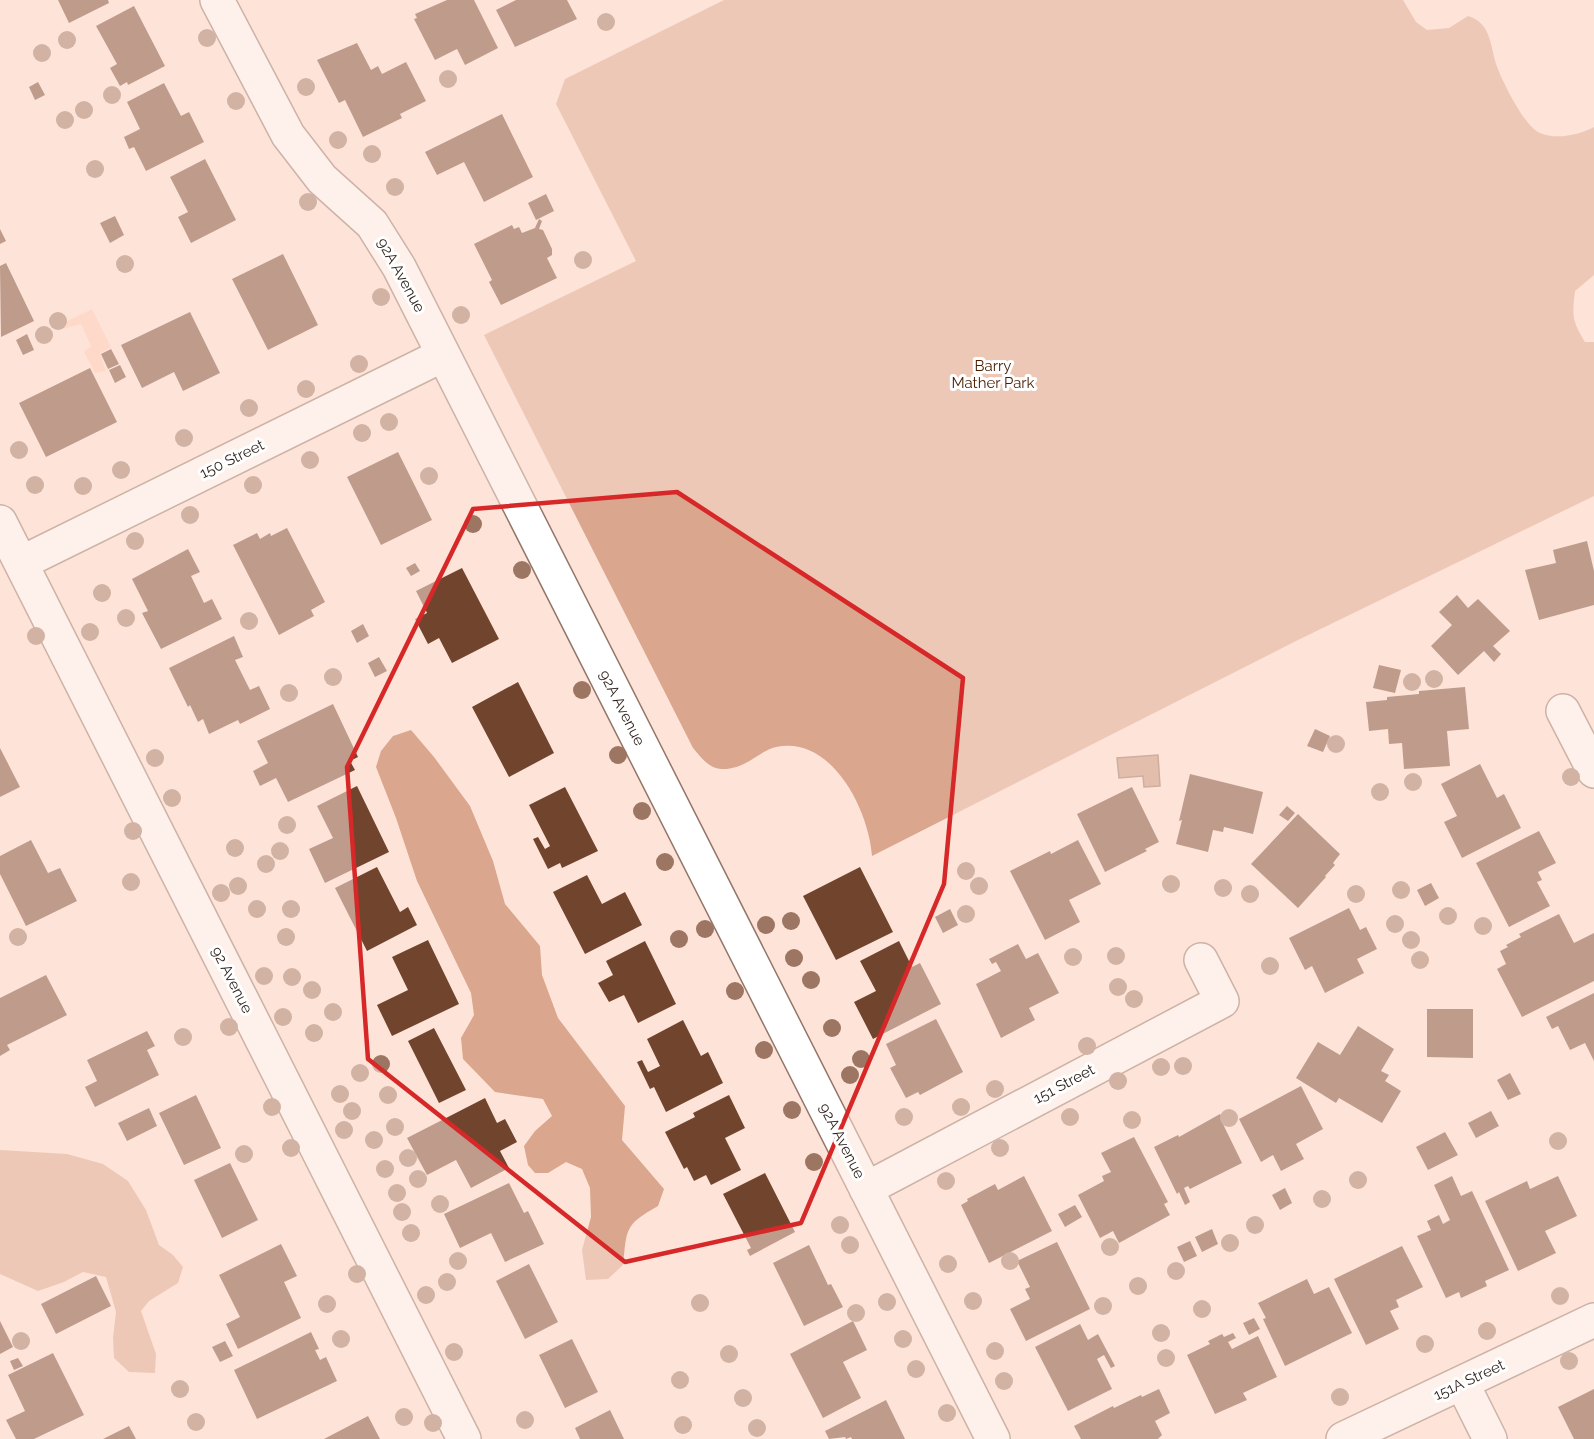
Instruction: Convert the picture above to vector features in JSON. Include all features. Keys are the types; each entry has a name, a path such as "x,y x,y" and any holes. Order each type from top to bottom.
{"street":[{"name":"92A Avenue","path":"223,2 288,135 322,178 372,224 399,267 993,1439"},
{"name":"150 Street","path":"21,563 443,355"},
{"name":"92 Avenue","path":"0,522 464,1439"},
{"path":"1563,711 1594,771"},
{"name":"151 Street","path":"866,1189 1222,1001 1201,960"},
{"name":"151A Street","path":"1343,1439 1594,1320"},
{"path":"1462,1383 1490,1439"}],"highlighted area":[{"path":"677,492 963,678 944,884 801,1223 625,1262 368,1059 347,767 473,509"}],"shaded area":[{"path":"92,309 111,347 100,353 106,371 95,373 84,352 91,346 81,324 63,329 59,325"},
{"path":"1158,755 1160,786 1144,787 1143,776 1119,778 1117,758"}],"green space":[{"name":"Barry Mather Park","path":"724,0 1403,0 1416,22 1427,30 1449,28 1468,16 1476,19 1488,35 1496,64 1508,91 1527,122 1534,129 1547,135 1561,136 1594,127 1594,275 1575,291 1573,313 1575,323 1585,342 1594,342 1594,496 1296,641 872,856 864,818 855,799 844,780 830,764 814,753 796,746 776,747 738,767 721,769 712,767 693,748 484,335 636,261 556,104 565,79"},
{"path":"411,730 470,806 493,861 505,904 540,946 542,975 558,1018 625,1106 622,1140 664,1189 658,1206 639,1218 629,1229 623,1265 608,1279 586,1280 582,1250 591,1217 590,1188 582,1169 566,1162 548,1173 535,1173 528,1165 524,1146 535,1131 552,1116 543,1099 495,1092 463,1059 461,1038 474,1015 471,993 417,881 376,767 381,751 393,736"},
{"path":"0,1150 67,1154 103,1164 128,1181 146,1210 159,1245 173,1255 183,1267 178,1283 149,1301 141,1311 156,1354 155,1373 129,1372 114,1358 113,1338 116,1312 106,1277 83,1272 64,1282 38,1291 0,1274"}],"building":[{"path":"58,0 108,0 109,3 69,23"},
{"path":"447,0 474,0 498,48 465,65 457,49 435,60 414,19 417,18 415,14"},
{"path":"516,0 567,0 577,19 515,47 496,10"},
{"path":"134,6 165,66 128,85 127,82 120,86 110,68 117,64 96,26"},
{"path":"357,43 371,70 378,66 382,74 406,62 426,101 400,114 402,118 363,137 345,100 339,103 317,60"},
{"path":"38,82 45,95 35,100 29,87"},
{"path":"164,83 181,116 189,112 204,142 146,171 134,147 129,149 124,137 140,129 127,102"},
{"path":"502,114 533,177 484,202 464,162 437,175 425,152"},
{"path":"205,159 236,220 191,243 178,217 188,212 170,177"},
{"path":"546,194 554,211 536,220 528,203"},
{"path":"115,216 124,235 110,243 100,223"},
{"path":"539,219 542,221 539,229 543,230 552,249 552,255 547,258 557,278 501,305 489,282 492,280 474,244 512,225 514,229 519,227 522,233 535,228"},
{"path":"0,229 6,241 0,244"},
{"path":"283,254 318,325 268,350 232,279"},
{"path":"6,263 34,321 1,337 0,266"},
{"path":"190,312 220,373 183,391 174,372 142,388 121,345"},
{"path":"27,334 34,350 23,355 16,340"},
{"path":"111,349 119,364 108,369 101,354"},
{"path":"120,365 126,377 115,383 109,370"},
{"path":"90,368 117,422 46,457 19,403"},
{"path":"398,452 432,520 381,545 347,477"},
{"path":"287,528 325,602 311,610 314,616 279,635 233,545 257,533 260,539"},
{"path":"1587,541 1594,571 1594,605 1539,620 1525,570 1556,563 1553,550"},
{"path":"188,549 200,572 191,576 204,603 212,599 222,619 161,649 142,613 148,611 132,579"},
{"path":"415,563 420,571 411,576 406,568"},
{"path":"462,568 499,639 452,663 439,638 428,644 415,619 427,613 416,591"},
{"path":"1457,595 1468,608 1478,599 1510,631 1493,646 1501,654 1494,662 1484,651 1458,675 1431,646 1452,625 1439,612"},
{"path":"363,624 369,636 357,643 351,631"},
{"path":"234,636 243,657 235,660 250,690 259,686 270,709 240,724 238,720 209,734 203,719 198,722 190,705 188,707 169,668"},
{"path":"379,657 387,671 375,677 368,663"},
{"path":"1379,665 1401,670 1395,693 1373,688"},
{"path":"518,682 554,753 509,777 472,707"},
{"path":"1465,687 1469,729 1447,731 1450,766 1404,769 1402,743 1389,744 1388,729 1369,731 1366,702 1387,700 1387,697 1419,694 1419,691"},
{"path":"333,704 358,757 350,761 355,770 288,802 276,778 260,786 253,771 268,763 257,741"},
{"path":"1315,729 1330,736 1323,752 1307,746"},
{"path":"0,748 20,787 0,797"},
{"path":"1480,764 1497,798 1504,794 1521,828 1462,858 1444,822 1457,816 1441,784"},
{"path":"1190,774 1263,792 1253,834 1224,827 1223,832 1213,830 1208,852 1176,844"},
{"path":"357,786 389,852 325,883 309,849 333,838 317,806"},
{"path":"565,787 598,851 562,868 560,863 548,869 533,839 538,837 545,849 550,846 529,805"},
{"path":"1132,787 1159,842 1145,849 1147,851 1105,872 1077,814"},
{"path":"1287,806 1295,813 1288,821 1279,815"},
{"path":"1298,814 1340,854 1326,877 1298,908 1251,864"},
{"path":"1539,831 1556,863 1538,872 1542,880 1537,882 1550,906 1509,927 1476,863"},
{"path":"31,840 48,873 60,868 77,901 26,926 0,874 0,856"},
{"path":"1078,840 1101,884 1069,900 1080,922 1045,940 1010,871"},
{"path":"377,867 400,912 408,907 417,925 367,951 335,888"},
{"path":"860,867 893,932 836,960 803,896"},
{"path":"587,875 602,904 625,892 642,925 585,954 553,892"},
{"path":"1431,883 1439,898 1425,906 1417,890"},
{"path":"1349,908 1360,930 1366,927 1377,949 1357,959 1364,973 1325,993 1312,966 1305,970 1289,938"},
{"path":"950,909 958,925 943,933 935,917"},
{"path":"1559,914 1574,943 1594,933 1594,981 1522,1017 1497,969 1506,964 1500,951 1521,937 1519,934"},
{"path":"428,940 459,1004 392,1036 377,1005 408,990 392,957"},
{"path":"645,941 676,1004 638,1023 624,995 609,1002 598,983 613,975 606,961"},
{"path":"899,941 912,967 920,963 941,1004 873,1039 854,1002 876,991 860,961"},
{"path":"1018,944 1026,959 1038,953 1059,993 1029,1008 1035,1020 1001,1038 976,984 1001,971 996,962 992,964 989,959"},
{"path":"46,975 67,1015 7,1045 10,1050 0,1056 0,998"},
{"path":"1594,993 1594,1061 1585,1043 1570,1050 1558,1026 1552,1029 1546,1017"},
{"path":"1427,1009 1473,1009 1473,1058 1427,1057"},
{"path":"936,1019 963,1072 920,1095 918,1092 906,1098 890,1068 896,1065 886,1044"},
{"path":"683,1020 701,1056 708,1052 723,1083 666,1112 654,1087 650,1089 637,1062 642,1060 648,1072 660,1066 647,1039"},
{"path":"1358,1026 1394,1049 1381,1071 1389,1075 1385,1081 1401,1091 1382,1123 1339,1098 1336,1103 1296,1078 1318,1042 1340,1055"},
{"path":"434,1028 466,1090 439,1103 408,1041"},
{"path":"147,1031 155,1046 147,1050 159,1075 95,1107 85,1087 97,1081 87,1060"},
{"path":"1510,1073 1521,1094 1508,1100 1497,1080"},
{"path":"1301,1086 1323,1129 1296,1144 1304,1159 1281,1171 1273,1155 1261,1162 1239,1119"},
{"path":"196,1095 221,1148 184,1165 159,1113"},
{"path":"729,1095 745,1128 725,1138 741,1170 711,1185 706,1175 694,1181 687,1167 684,1169 665,1132 695,1117 693,1113"},
{"path":"485,1098 497,1123 505,1119 517,1142 500,1151 509,1168 471,1188 456,1160 427,1175 407,1138"},
{"path":"149,1108 157,1126 127,1141 118,1123"},
{"path":"1491,1111 1499,1126 1476,1138 1468,1123"},
{"path":"1220,1114 1242,1163 1190,1189 1188,1186 1184,1188 1190,1202 1185,1205 1179,1192 1177,1194 1154,1147 1178,1135 1179,1137"},
{"path":"1445,1132 1458,1155 1428,1170 1416,1147"},
{"path":"1134,1137 1168,1202 1164,1204 1170,1215 1119,1243 1113,1231 1100,1238 1078,1195 1104,1181 1102,1176 1111,1172 1101,1153"},
{"path":"230,1163 258,1220 222,1238 194,1180"},
{"path":"765,1173 795,1232 750,1256 747,1250 751,1248 723,1194"},
{"path":"1024,1176 1052,1231 989,1263 961,1205 968,1201 967,1199 995,1184 998,1190"},
{"path":"1452,1176 1461,1196 1472,1191 1509,1270 1485,1281 1487,1286 1461,1298 1459,1292 1446,1298 1417,1236 1431,1230 1427,1221 1439,1215 1443,1224 1450,1220 1434,1185"},
{"path":"1558,1176 1577,1216 1545,1231 1556,1253 1518,1271 1485,1201 1527,1181 1530,1189"},
{"path":"509,1183 524,1213 528,1211 544,1244 505,1262 491,1233 460,1248 444,1214"},
{"path":"1285,1188 1292,1203 1280,1210 1272,1195"},
{"path":"1075,1205 1082,1217 1065,1227 1058,1214"},
{"path":"1212,1229 1218,1244 1202,1252 1195,1237"},
{"path":"1190,1241 1197,1256 1184,1262 1177,1247"},
{"path":"1057,1242 1090,1309 1026,1341 1010,1309 1030,1299 1025,1289 1030,1287 1017,1261"},
{"path":"281,1244 297,1276 284,1282 301,1318 238,1349 226,1324 240,1317 219,1275"},
{"path":"809,1245 828,1285 831,1284 843,1307 804,1326 773,1263"},
{"path":"1402,1246 1423,1287 1396,1300 1399,1307 1390,1311 1399,1329 1366,1345 1334,1279"},
{"path":"529,1264 558,1322 525,1339 496,1281"},
{"path":"96,1276 111,1306 56,1334 41,1304"},
{"path":"1307,1279 1314,1294 1329,1287 1352,1333 1285,1366 1258,1303"},
{"path":"1254,1318 1260,1329 1249,1335 1243,1323"},
{"path":"0,1321 13,1347 0,1354"},
{"path":"853,1321 867,1350 843,1362 861,1398 823,1418 790,1354"},
{"path":"1080,1324 1088,1340 1098,1334 1115,1366 1111,1368 1104,1355 1097,1359 1112,1389 1068,1411 1035,1347"},
{"path":"311,1332 319,1349 315,1350 320,1360 326,1357 337,1381 257,1419 234,1370"},
{"path":"1233,1333 1236,1338 1228,1342 1232,1349 1258,1336 1277,1377 1243,1393 1247,1400 1215,1414 1187,1355 1210,1344 1208,1341 1222,1334 1224,1337"},
{"path":"572,1339 598,1392 565,1408 539,1355"},
{"path":"225,1341 233,1356 220,1362 212,1347"},
{"path":"53,1353 84,1415 34,1439 16,1439 6,1420 25,1411 8,1375"},
{"path":"18,1358 23,1366 14,1370 10,1361"},
{"path":"1159,1389 1170,1413 1155,1421 1162,1435 1158,1439 1081,1439 1074,1426 1113,1406 1114,1408"},
{"path":"1594,1389 1594,1439 1574,1439 1558,1407"},
{"path":"886,1400 905,1439 852,1439 851,1437 846,1439 845,1437 829,1439 825,1431"},
{"path":"610,1410 624,1439 580,1439 575,1428"},
{"path":"368,1416 380,1439 324,1439"},
{"path":"129,1426 136,1439 103,1439"}]}
